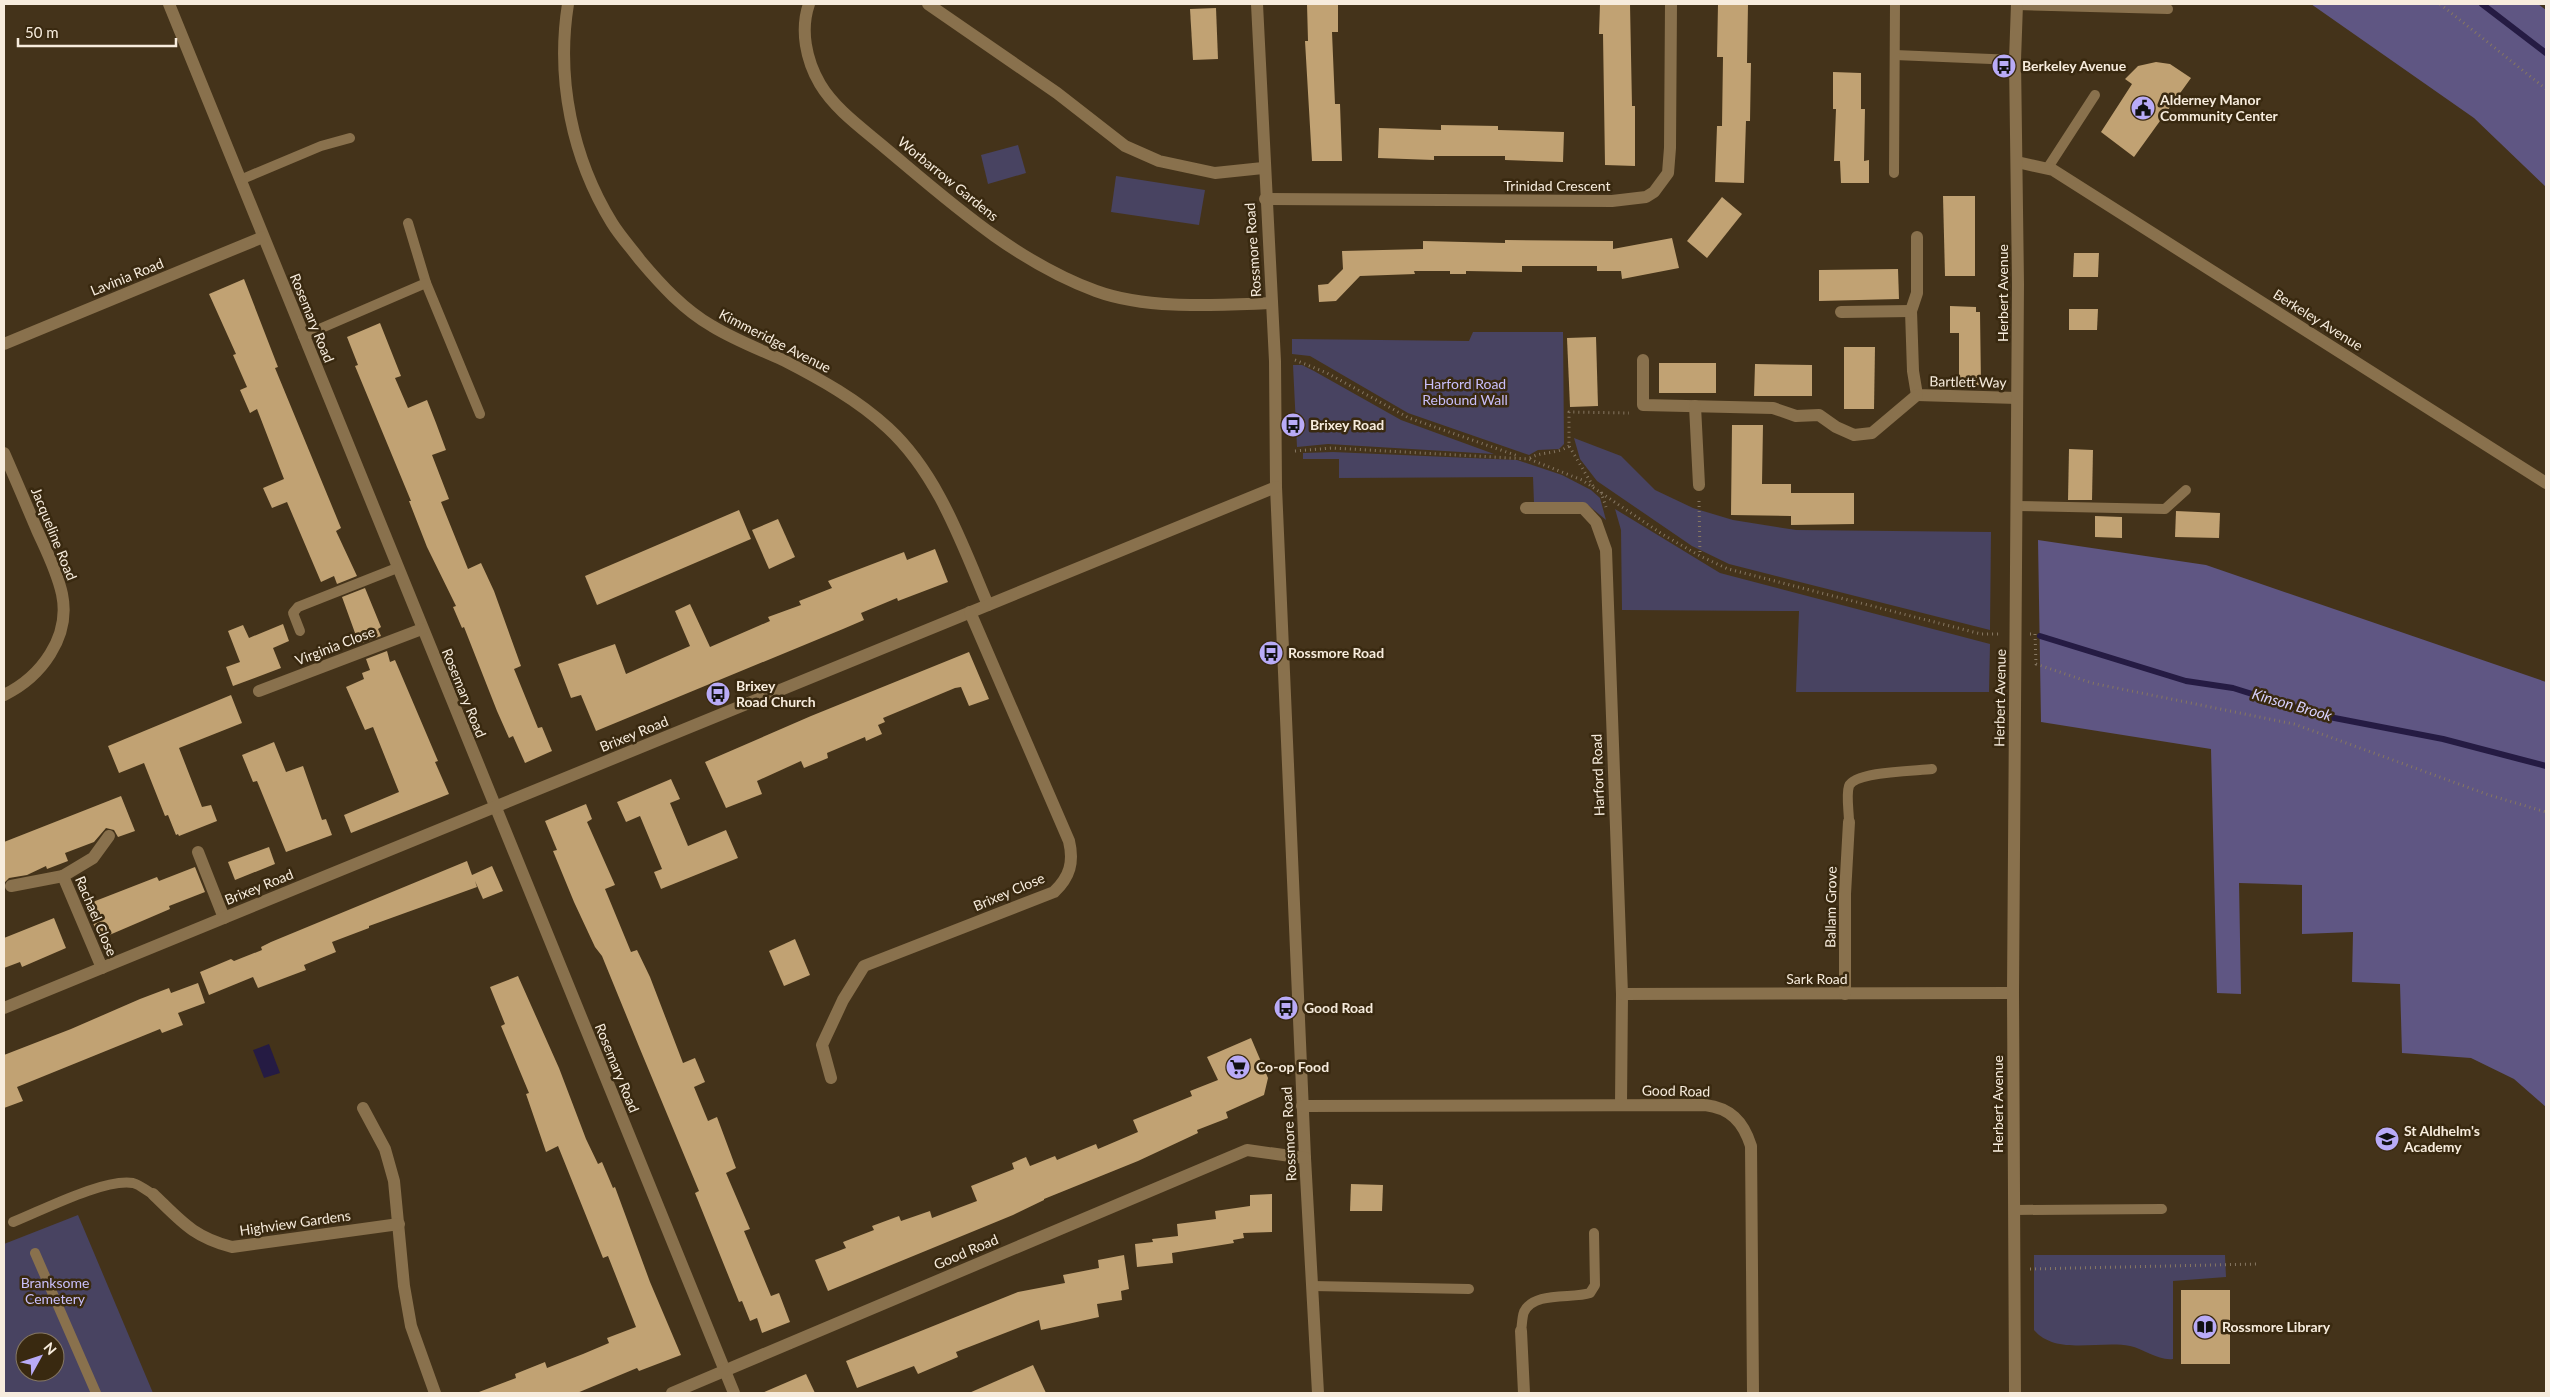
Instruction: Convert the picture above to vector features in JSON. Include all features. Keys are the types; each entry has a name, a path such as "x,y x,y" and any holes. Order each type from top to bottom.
{"street":[{"name":"Rosemary Road","path":"169,4 302,336 734,1393"},
{"name":"Kimmeridge Avenue","path":"568,4 564,52 567,95 575,140 585,170 612,223 656,279 685,307 735,339 783,360 853,400 890,430 937,493 952,520 988,605"},
{"name":"Worbarrow Gardens","path":"809,4 804,36 810,64 820,85 844,113 956,208 1001,240 1050,270 1096,291 1136,302 1272,303"},
{"path":"928,4 1057,93 1125,146 1158,161 1207,171 1263,168"},
{"name":"Rossmore Road","path":"1257,4 1263,168 1272,303 1276,487 1304,1158 1318,1393"},
{"name":"Trinidad Crescent","path":"1265,199 1612,201 1646,197 1654,192 1668,173 1670,148 1671,4"},
{"name":"Herbert Avenue","path":"2015,1393 2013,993 2017,398 2015,60 2017,4"},
{"name":"Berkeley Avenue","path":"2017,162 2053,170 2546,483"},
{"name":"Lavinia Road","path":"4,344 263,237"},
{"name":"Bartlett Way","path":"1917,237 1917,293 1911,311 1913,371 1917,395"},
{"path":"1841,312 1911,311"},
{"path":"1643,360 1643,405"},
{"name":"Bartlett Way","path":"1643,405 1773,408 1796,416 1819,415 1836,427 1854,435 1872,433 1917,395 2017,398"},
{"path":"1695,406 1699,485"},
{"name":"Jacqueline Road","path":"4,452 55,571 62,594 63,610 61,628 49,658 30,678 4,695"},
{"name":"Brixey Road","path":"4,1008 1276,487"},
{"name":"Harford Road","path":"1526,508 1582,508 1596,522 1606,550 1622,994 1621,1105"},
{"name":"Brixey Close","path":"831,1078 822,1045 843,1000 864,966 1054,892 1068,875 1072,864 1069,841 970,612"},
{"name":"Virginia Close","path":"260,691 422,629"},
{"name":"Ballam Grove","path":"1845,994 1845,894 1849,822"},
{"name":"Rachael Close","path":"11,886 63,876 93,858 109,836"},
{"path":"198,852 224,918"},
{"name":"Rachael Close","path":"63,876 102,968"},
{"name":"Sark Road","path":"1622,994 2013,993"},
{"name":"Good Road","path":"1302,1106 1621,1105 1718,1107 1734,1116 1748,1135 1752,1156 1753,1393"},
{"path":"363,1108 385,1148 394,1181 404,1286 412,1326 435,1393"},
{"name":"Good Road","path":"672,1393 1247,1150 1304,1158"},
{"name":"Highview Gardens","path":"153,1194 183,1223 208,1241 232,1247 399,1224"},
{"path":"1521,1331 1524,1393"}],"lane":[{"path":"1894,173 1895,4"},
{"path":"2017,4 2168,9"},
{"path":"1895,56 2015,60"},
{"path":"2047,169 2095,95"},
{"path":"240,180 321,146 350,138"},
{"path":"408,223 426,283 480,414"},
{"path":"302,336 426,283"},
{"path":"2016,506 2165,509 2186,490"},
{"path":"300,631 294,613 298,607 397,568"},
{"path":"1849,822 1849,786 1855,779 1866,775 1932,769"},
{"path":"13,1222 94,1189 113,1184 132,1183 153,1194"},
{"path":"2014,1210 2162,1210"},
{"path":"1521,1331 1525,1311 1534,1303 1546,1299 1590,1293 1595,1285 1594,1233"},
{"path":"36,1253 96,1393"},
{"path":"1312,1286 1468,1289"}],"path":[{"path":"2440,4 2546,89"},
{"path":"1295,360 1327,373 1409,418 1529,459 1594,486 1662,534 1700,556 1728,569 1981,634 2034,634 2036,664 2092,683 2294,724 2489,795 2546,812"},
{"path":"1594,486 1569,446 1569,412 1644,414 1643,405"},
{"path":"1529,459 1535,455 1554,454 1569,446"},
{"path":"1295,451 1332,448 1521,457"},
{"path":"1699,485 1700,556"},
{"path":"2014,1269 2258,1264"}],"green space":[{"path":"1018,145 1026,173 988,184 981,155"},
{"path":"1116,176 1205,190 1199,225 1111,212"},
{"name":"Harford Road Rebound Wall","path":"1473,332 1563,332 1564,444 1559,449 1538,450 1529,455 1408,413 1310,356 1292,354 1292,339 1469,341"},
{"path":"1293,365 1302,365 1314,371 1401,420 1494,454 1328,444 1297,447"},
{"path":"1574,438 1621,456 1655,490 1693,508 1733,520 1796,530 1991,532 1990,630 1729,564 1692,546 1597,481 1580,459"},
{"path":"1333,452 1517,460 1562,475 1591,490 1600,498 1606,520 1588,505 1534,503 1533,477 1339,478 1339,459 1303,459 1303,453"},
{"path":"1615,509 1720,573 1990,644 1989,692 1796,692 1799,611 1622,610 1621,530"},
{"name":"Branksome Cemetery","path":"78,1215 153,1393 4,1393 4,1244"},
{"path":"2034,1255 2225,1255 2226,1277 2173,1281 2173,1359 2168,1359 2157,1357 2130,1346 2066,1345 2054,1343 2043,1338 2034,1330"}],"shaded area":[{"path":"2311,4 2538,4 2546,10 2546,187 2474,118"},
{"path":"2038,540 2206,565 2546,682 2546,1107 2514,1079 2471,1058 2402,1053 2400,984 2352,982 2353,932 2302,934 2302,885 2239,883 2241,994 2217,993 2211,749 2041,722"},
{"path":"269,1044 280,1073 264,1078 253,1050"}],"building":[{"path":"1307,4 1338,4 1338,32 1332,32 1335,104 1340,104 1342,161 1312,161 1305,41 1308,41"},
{"path":"1600,4 1630,4 1632,106 1635,106 1635,166 1605,165 1603,34 1599,34"},
{"path":"1718,4 1748,4 1747,63 1751,63 1750,121 1746,121 1744,183 1715,182 1717,126 1722,126 1723,57 1717,57"},
{"path":"1216,8 1218,59 1193,60 1190,9"},
{"name":"Alderney Manor Community Center","path":"2156,62 2170,64 2191,78 2134,157 2101,132 2132,84 2125,79 2138,66"},
{"path":"1833,72 1861,73 1861,109 1865,109 1864,161 1869,160 1869,183 1841,183 1840,161 1834,161 1836,109 1833,109"},
{"path":"1441,125 1498,126 1498,130 1564,132 1563,162 1505,160 1505,156 1434,156 1434,160 1378,158 1379,128 1441,130"},
{"path":"1943,196 1975,196 1975,276 1945,276"},
{"path":"1722,197 1742,214 1707,258 1687,241"},
{"path":"1672,238 1679,268 1622,279 1621,271 1597,271 1597,266 1522,266 1522,272 1466,271 1466,274 1450,274 1450,271 1414,271 1415,274 1360,276 1336,301 1319,302 1318,285 1328,284 1343,269 1342,251 1423,249 1423,241 1505,243 1505,240 1613,241 1613,249"},
{"path":"2074,253 2099,253 2098,277 2073,277"},
{"path":"1898,269 1899,299 1819,301 1819,270"},
{"path":"244,279 278,367 275,368 341,528 336,531 357,576 337,584 334,576 321,582 287,502 272,508 263,488 284,479 257,409 250,413 240,390 247,387 233,355 236,354 209,294"},
{"path":"1950,306 1976,307 1976,312 1980,312 1981,385 1959,385 1959,333 1950,333"},
{"path":"2069,309 2098,309 2097,330 2069,330"},
{"path":"380,323 401,376 395,378 408,408 427,400 446,450 432,455 449,499 441,502 468,569 481,563 494,591 521,666 514,669 538,728 542,727 552,751 525,763 513,736 509,738 497,711 464,627 462,628 453,607 456,606 427,547 409,501 411,501 355,366 358,365 347,337"},
{"path":"1596,337 1598,406 1570,407 1567,338"},
{"path":"1844,347 1875,347 1874,409 1844,409"},
{"path":"1659,363 1716,363 1716,393 1659,393"},
{"path":"1755,364 1812,365 1812,396 1754,396"},
{"path":"1732,425 1763,425 1762,484 1791,484 1791,493 1854,493 1854,524 1791,525 1791,516 1731,515"},
{"path":"2069,449 2093,450 2092,500 2068,500"},
{"path":"739,510 751,539 597,605 585,576"},
{"path":"2176,511 2220,513 2219,538 2175,537"},
{"path":"2095,516 2122,517 2122,538 2095,537"},
{"path":"778,519 795,557 769,569 752,530"},
{"path":"935,549 948,582 898,601 897,598 861,613 864,620 596,731 581,695 571,698 558,664 615,644 626,674 690,646 675,611 690,604 710,647 770,621 768,617 801,605 799,601 832,588 828,581 904,552 907,560"},
{"path":"365,588 381,627 378,629 381,636 359,644 342,597"},
{"path":"283,624 289,641 273,648 281,668 233,686 226,667 240,662 228,631 243,625 249,638"},
{"path":"387,651 390,662 395,660 438,761 435,762 449,794 351,833 344,815 399,792 373,727 365,730 346,687 364,679 362,673 370,670 366,659"},
{"path":"969,652 989,699 969,706 961,687 955,688 883,718 885,722 878,725 882,734 866,741 865,737 827,753 828,758 804,768 801,761 757,781 762,794 726,808 705,762 811,716"},
{"path":"231,695 242,723 179,748 202,807 211,805 217,821 179,836 178,834 176,835 168,815 165,816 144,763 119,773 108,746"},
{"path":"274,742 286,772 303,766 322,820 326,819 332,835 286,852 257,781 253,782 242,755"},
{"path":"671,779 680,799 670,803 688,846 726,830 738,858 661,889 654,872 662,869 640,816 626,822 617,802"},
{"path":"121,796 135,831 118,837 114,830 106,828 94,842 65,853 68,861 47,869 46,866 27,875 9,878 4,883 4,842"},
{"path":"586,804 592,819 587,822 615,885 605,889 631,952 637,950 650,977 683,1063 695,1058 705,1082 694,1087 708,1121 717,1117 736,1168 726,1173 750,1229 744,1231 771,1296 779,1293 790,1322 762,1333 757,1318 750,1321 742,1301 739,1302 695,1193 699,1191 602,956 595,947 574,902 553,851 557,850 545,821"},
{"path":"269,847 275,864 235,880 228,862"},
{"path":"467,861 472,875 492,866 503,891 483,899 475,881 477,887 369,926 369,928 332,942 336,952 304,965 306,970 258,988 253,977 209,995 200,972 231,959 234,961 262,950 261,947 271,942"},
{"path":"195,867 205,892 169,906 170,909 100,939 85,905 157,877 159,881"},
{"path":"54,918 66,948 22,967 20,962 4,968 4,938"},
{"path":"795,939 810,975 784,986 769,951"},
{"path":"518,976 559,1068 586,1139 598,1164 602,1162 613,1188 615,1187 650,1282 681,1355 639,1371 637,1368 577,1393 479,1392 516,1378 515,1374 545,1362 547,1368 583,1354 609,1343 607,1338 636,1327 608,1256 603,1258 558,1146 546,1152 526,1094 529,1093 501,1026 505,1024 490,987"},
{"path":"198,983 205,1003 178,1013 183,1025 162,1033 160,1029 17,1087 23,1101 4,1108 4,1055 169,988 171,993"},
{"path":"1251,1038 1268,1078 1264,1095 1226,1112 1228,1118 1197,1130 1198,1133 1138,1161 828,1291 815,1260 846,1248 843,1242 874,1230 872,1226 899,1216 901,1221 930,1211 932,1218 977,1201 971,1186 1014,1169 1012,1163 1026,1157 1030,1166 1055,1156 1057,1160 1096,1144 1098,1149 1138,1132 1133,1120 1192,1096 1190,1091 1218,1080 1207,1057"},
{"path":"1351,1184 1383,1185 1382,1211 1350,1211"},
{"path":"1272,1194 1272,1232 1243,1233 1244,1238 1233,1240 1234,1243 1172,1253 1173,1263 1137,1267 1135,1244 1153,1242 1152,1239 1178,1236 1177,1224 1216,1219 1215,1211 1250,1206 1250,1195"},
{"path":"1124,1255 1129,1289 1121,1291 1122,1300 1097,1304 1099,1317 1041,1330 1039,1320 956,1352 958,1357 918,1374 914,1366 857,1388 846,1361 1018,1292 1065,1283 1063,1275 1099,1268 1098,1260"},
{"name":"Rossmore Library","path":"2181,1290 2230,1290 2230,1364 2181,1364"},
{"path":"1033,1365 1046,1393 969,1393"},
{"path":"806,1374 815,1393 762,1393"}],"waterway":[{"path":"2482,4 2546,53"},
{"name":"Kinson Brook","path":"2040,636 2186,681 2233,688 2319,715 2443,739 2546,766"}],"place":[{"name":"Berkeley Avenue","path":"2004,66"},
{"name":"Alderney Manor Community Center","path":"2143,108"},
{"name":"Brixey Road","path":"1293,425"},
{"name":"Rossmore Road","path":"1271,653"},
{"name":"Brixey Road Church","path":"718,694"},
{"name":"Good Road","path":"1286,1008"},
{"name":"Co-op Food","path":"1238,1067"},
{"name":"St Aldhelm's Academy","path":"2387,1139"},
{"name":"Rossmore Library","path":"2205,1327"}]}
